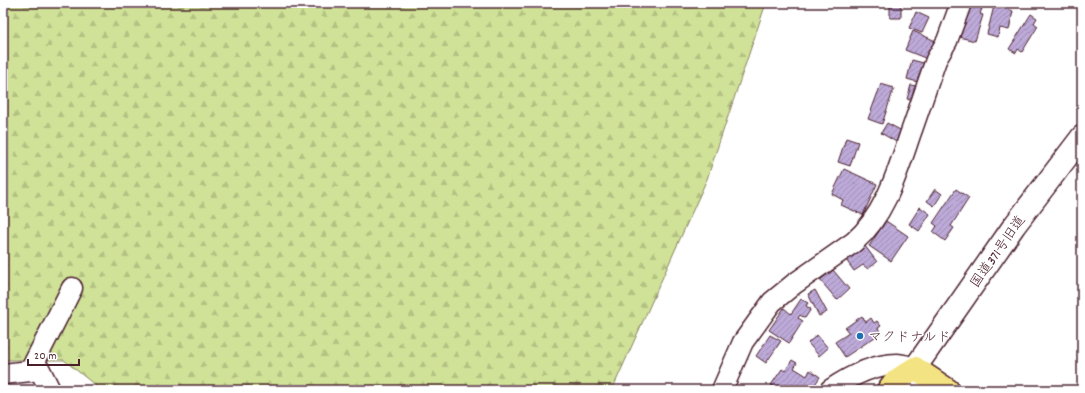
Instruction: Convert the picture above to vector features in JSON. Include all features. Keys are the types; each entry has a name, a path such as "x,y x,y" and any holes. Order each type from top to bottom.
{"highway":[{"path":"899,388 916,368 948,390"}],"street":[{"path":"722,390 743,342 772,302 794,284 860,237 876,215 892,188 936,60 948,41 961,3"},
{"name":"国道371号旧道","path":"916,368 1014,226 1082,137"},
{"path":"30,371 72,288"},
{"path":"830,390 853,376 882,365 899,363 916,368"},
{"path":"3,374 40,370 50,390"}],"green space":[{"path":"3,3 766,3 707,179 612,390 101,390 64,360 3,360"}],"building":[{"path":"890,3 901,3 901,18 890,18"},
{"path":"971,3 984,3 980,14 983,15 975,41 959,37"},
{"path":"994,6 1013,11 1009,30 1000,28 998,37 987,34"},
{"path":"916,12 929,18 922,33 909,28"},
{"path":"1031,14 1037,18 1034,23 1038,26 1022,52 1018,49 1016,53 1009,49"},
{"path":"913,31 938,42 930,60 905,50"},
{"path":"912,60 927,64 921,83 907,79"},
{"path":"881,84 894,88 882,124 868,119"},
{"path":"911,85 920,87 917,102 907,99"},
{"path":"887,123 904,132 898,143 881,133"},
{"path":"846,138 858,142 850,166 838,162"},
{"path":"844,169 877,184 863,215 841,205 843,200 832,194"},
{"path":"935,189 942,194 934,206 927,201"},
{"path":"956,189 969,198 951,226 954,228 945,241 933,232 937,226 933,223"},
{"path":"920,207 930,214 919,231 909,224"},
{"path":"886,221 908,236 891,261 869,246"},
{"path":"865,246 877,262 868,269 863,265 854,271 846,260"},
{"path":"833,270 849,289 837,300 820,280"},
{"path":"815,290 827,312 819,316 808,294"},
{"path":"801,299 808,303 806,306 811,309 805,318 800,315 798,318 803,321 789,343 769,330 784,308 791,314"},
{"path":"862,316 866,322 871,318 874,323 877,321 881,326 878,328 881,333 845,357 835,342 849,333 845,328"},
{"path":"770,335 781,341 766,363 756,356"},
{"path":"817,335 828,348 819,356 808,343"},
{"path":"792,360 797,363 794,368 807,376 810,370 820,377 811,390 804,386 801,390 779,390 771,385 782,369 785,371"}],"place":[{"name":"マクドナルド","path":"860,336"}]}
